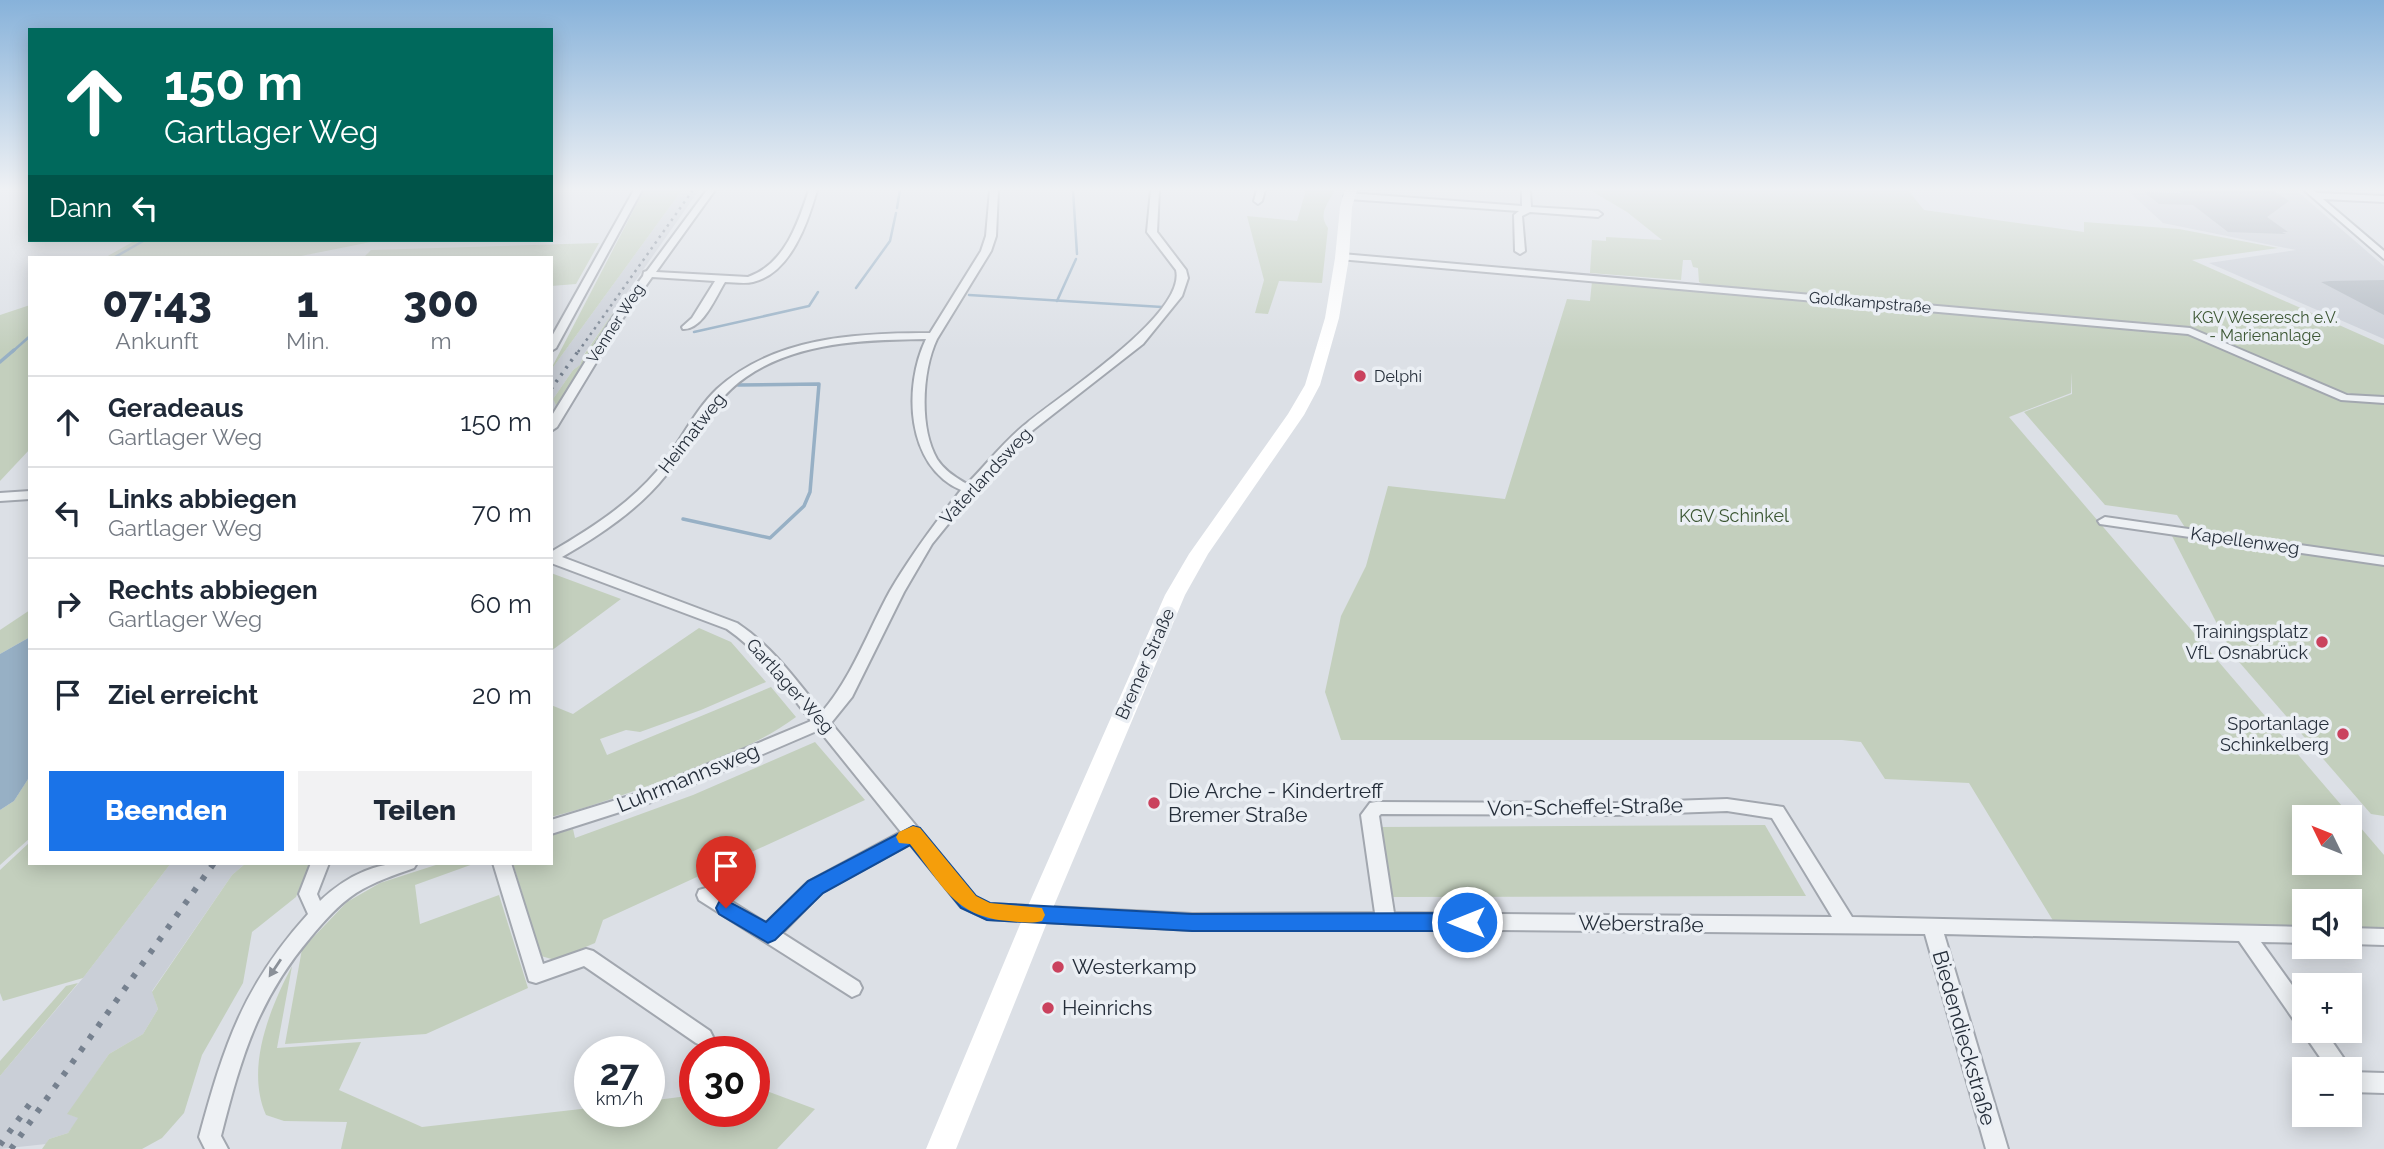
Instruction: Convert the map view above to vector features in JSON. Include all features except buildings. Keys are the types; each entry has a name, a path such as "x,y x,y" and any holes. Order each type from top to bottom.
{"main road":[{"name":"Bremer Straße","path":"941,1149 1164,618 1193,559 1307,398 1317,375 1344,244"}],"street":[{"path":"553,344 608,244"},
{"name":"Venner Weg","path":"553,424 593,356 670,244"},
{"path":"647,274 749,279 760,276 791,244"},
{"path":"969,489 951,481 929,457 925,444 921,370 933,336 988,244"},
{"name":"Vaterlandsweg","path":"823,722 844,698 897,592 926,544 969,489 1029,427 1139,342 1177,296 1183,278 1181,270 1161,244"},
{"path":"1520,244 1520,251"},
{"path":"2370,244 2384,256"},
{"name":"Goldkampstraße","path":"1342,257 2190,331 2345,398 2384,400"},
{"path":"687,327 696,320 722,278"},
{"name":"Heimatweg","path":"553,557 595,533 631,507 675,457 697,421 722,391 760,365 827,342 876,336 933,336"},
{"path":"0,498 28,495"},
{"name":"Kapellenweg","path":"2105,521 2384,561"},
{"name":"Gartlager Weg","path":"553,559 732,626 750,638 823,722 968,902 987,911 1037,915"},
{"name":"Luhrmannsweg","path":"553,826 645,798 823,722"},
{"name":"Von-Scheffel-Straße","path":"1386,921 1370,816 1376,808 1615,809 1727,805 1777,812 1847,926"},
{"path":"768,934 816,887 913,834"},
{"path":"318,915 308,894 319,865"},
{"path":"218,1149 210,1136 228,1067 255,997 288,948 318,915 348,888 403,865"},
{"path":"503,865 536,975 586,957 703,1036"},
{"path":"706,895 852,988"},
{"name":"Weberstraße","path":"1037,915 1180,922 1932,926 2292,935"},
{"name":"Biedendieckstraße","path":"1932,926 1997,1149"},
{"path":"2245,933 2292,1001"},
{"path":"2362,937 2383,938"},
{"path":"2362,1082 2384,1083"}],"shaded area":[{"path":"643,244 661,244 584,354 580,365 573,370 553,399 553,367"},
{"path":"2265,244 2358,244 2384,266 2384,339 2209,263 2296,250"},
{"path":"169,865 244,865 232,875 152,991 158,1009 143,1034 109,1054 68,1114 79,1118 68,1133 49,1139 46,1144 0,1149 0,1076 83,978"}],"green space":[{"path":"130,244 363,244 301,256 108,256"},
{"path":"599,244 576,284 553,286 553,256 365,256 371,250"},
{"path":"616,244 643,244 553,367"},
{"path":"1254,244 1326,244 1322,283 1279,281 1268,314 1255,313 1264,280"},
{"name":"KGV Weseresch e.V. - Marienanlage","path":"1592,244 2255,244 2278,248 2192,260 2384,345 2384,395 2361,396 2338,391 2201,332 1703,284 1699,282 1698,268 1693,267 1691,260 1683,260 1681,280 1590,273"},
{"name":"KGV Schinkel","path":"1592,281 2188,332 2356,403 2384,403 2384,557 2186,529 2177,515 2105,505 2024,412 2072,394 2072,372 2071,393 2009,417 2341,805 2292,805 2292,875 2362,875 2362,829 2384,855 2384,928 2362,929 2362,889 2292,889 2292,929 2060,932 1969,783 1885,779 1861,742 1341,740 1325,692 1341,616 1366,566 1388,486 1505,499 1567,299 1590,301"},
{"path":"28,306 28,451 0,481 0,315"},
{"path":"614,311 553,417 557,407 553,399 573,370 580,365"},
{"name":"Sportanlage Schinkelberg","path":"2172,536 2384,564 2384,816 2371,814 2233,655"},
{"path":"553,574 621,599 553,650"},
{"path":"28,611 28,638 0,654 0,630"},
{"path":"699,628 731,642 766,682 640,732 626,730 600,739 607,755 771,687 796,717 758,740 717,759 621,796 553,816 553,706 573,714"},
{"path":"815,742 865,800 603,920 595,943 555,960 541,956 514,865 553,865 553,834 573,829 575,838 693,795"},
{"path":"28,779 28,840 0,865 0,810 14,801"},
{"path":"1765,825 1806,896 1393,897 1380,827"},
{"path":"28,844 28,865 169,865 83,978 3,1001 0,993 0,870"},
{"path":"244,865 309,865 296,897 252,932 243,983 202,1055 184,1113 162,1138 142,1149 42,1149 49,1139 68,1133 78,1118 67,1114 109,1054 143,1034 158,1009 152,992 232,875"},
{"path":"436,865 470,865 415,885 420,924 499,895 528,988 426,1034 285,1044 302,949 347,902 380,883"},
{"path":"292,966 277,1048 361,1042 339,1090 422,1127 574,1110 574,1127 665,1127 665,1099 679,1097 679,1127 770,1127 770,1092 815,1109 777,1149 341,1149 347,1122 284,1121 266,1115 260,1097 259,1058 276,1000"},
{"path":"78,983 0,1076 0,1061 66,986"}],"water":[{"path":"28,638 28,779 14,801 0,810 0,654"}],"waterway":[{"path":"117,256 139,244"},
{"path":"856,288 888,244"},
{"path":"1076,244 1077,254"},
{"path":"1057,300 1076,259"},
{"path":"694,332 809,306 818,292"},
{"path":"969,295 1057,300"},
{"path":"1057,300 1162,307"},
{"path":"12,352 28,338"},
{"path":"0,362 14,350"},
{"path":"683,519 770,538 804,506 810,492 819,384 738,385"}],"railway":[{"path":"578,352 655,244"},
{"path":"553,386 579,350"},
{"path":"11,1149 213,865"},
{"path":"0,1145 34,1098"}],"slow traffic":[{"path":"907,837 913,834 968,902 987,911 1034,915"}],"place":[{"name":"Delphi","path":"1360,376"},
{"name":"Trainingsplatz VfL Osnabrück","path":"2322,642"},
{"name":"Sportanlage Schinkelberg","path":"2343,734"},
{"name":"Die Arche - Kindertreff Bremer Straße","path":"1154,803"},
{"name":"Westerkamp","path":"1058,967"},
{"name":"Heinrichs","path":"1048,1008"}],"route":[{"path":"726,908 768,934 816,887 913,834 968,902 987,911 1134,921 1467,922"}]}
